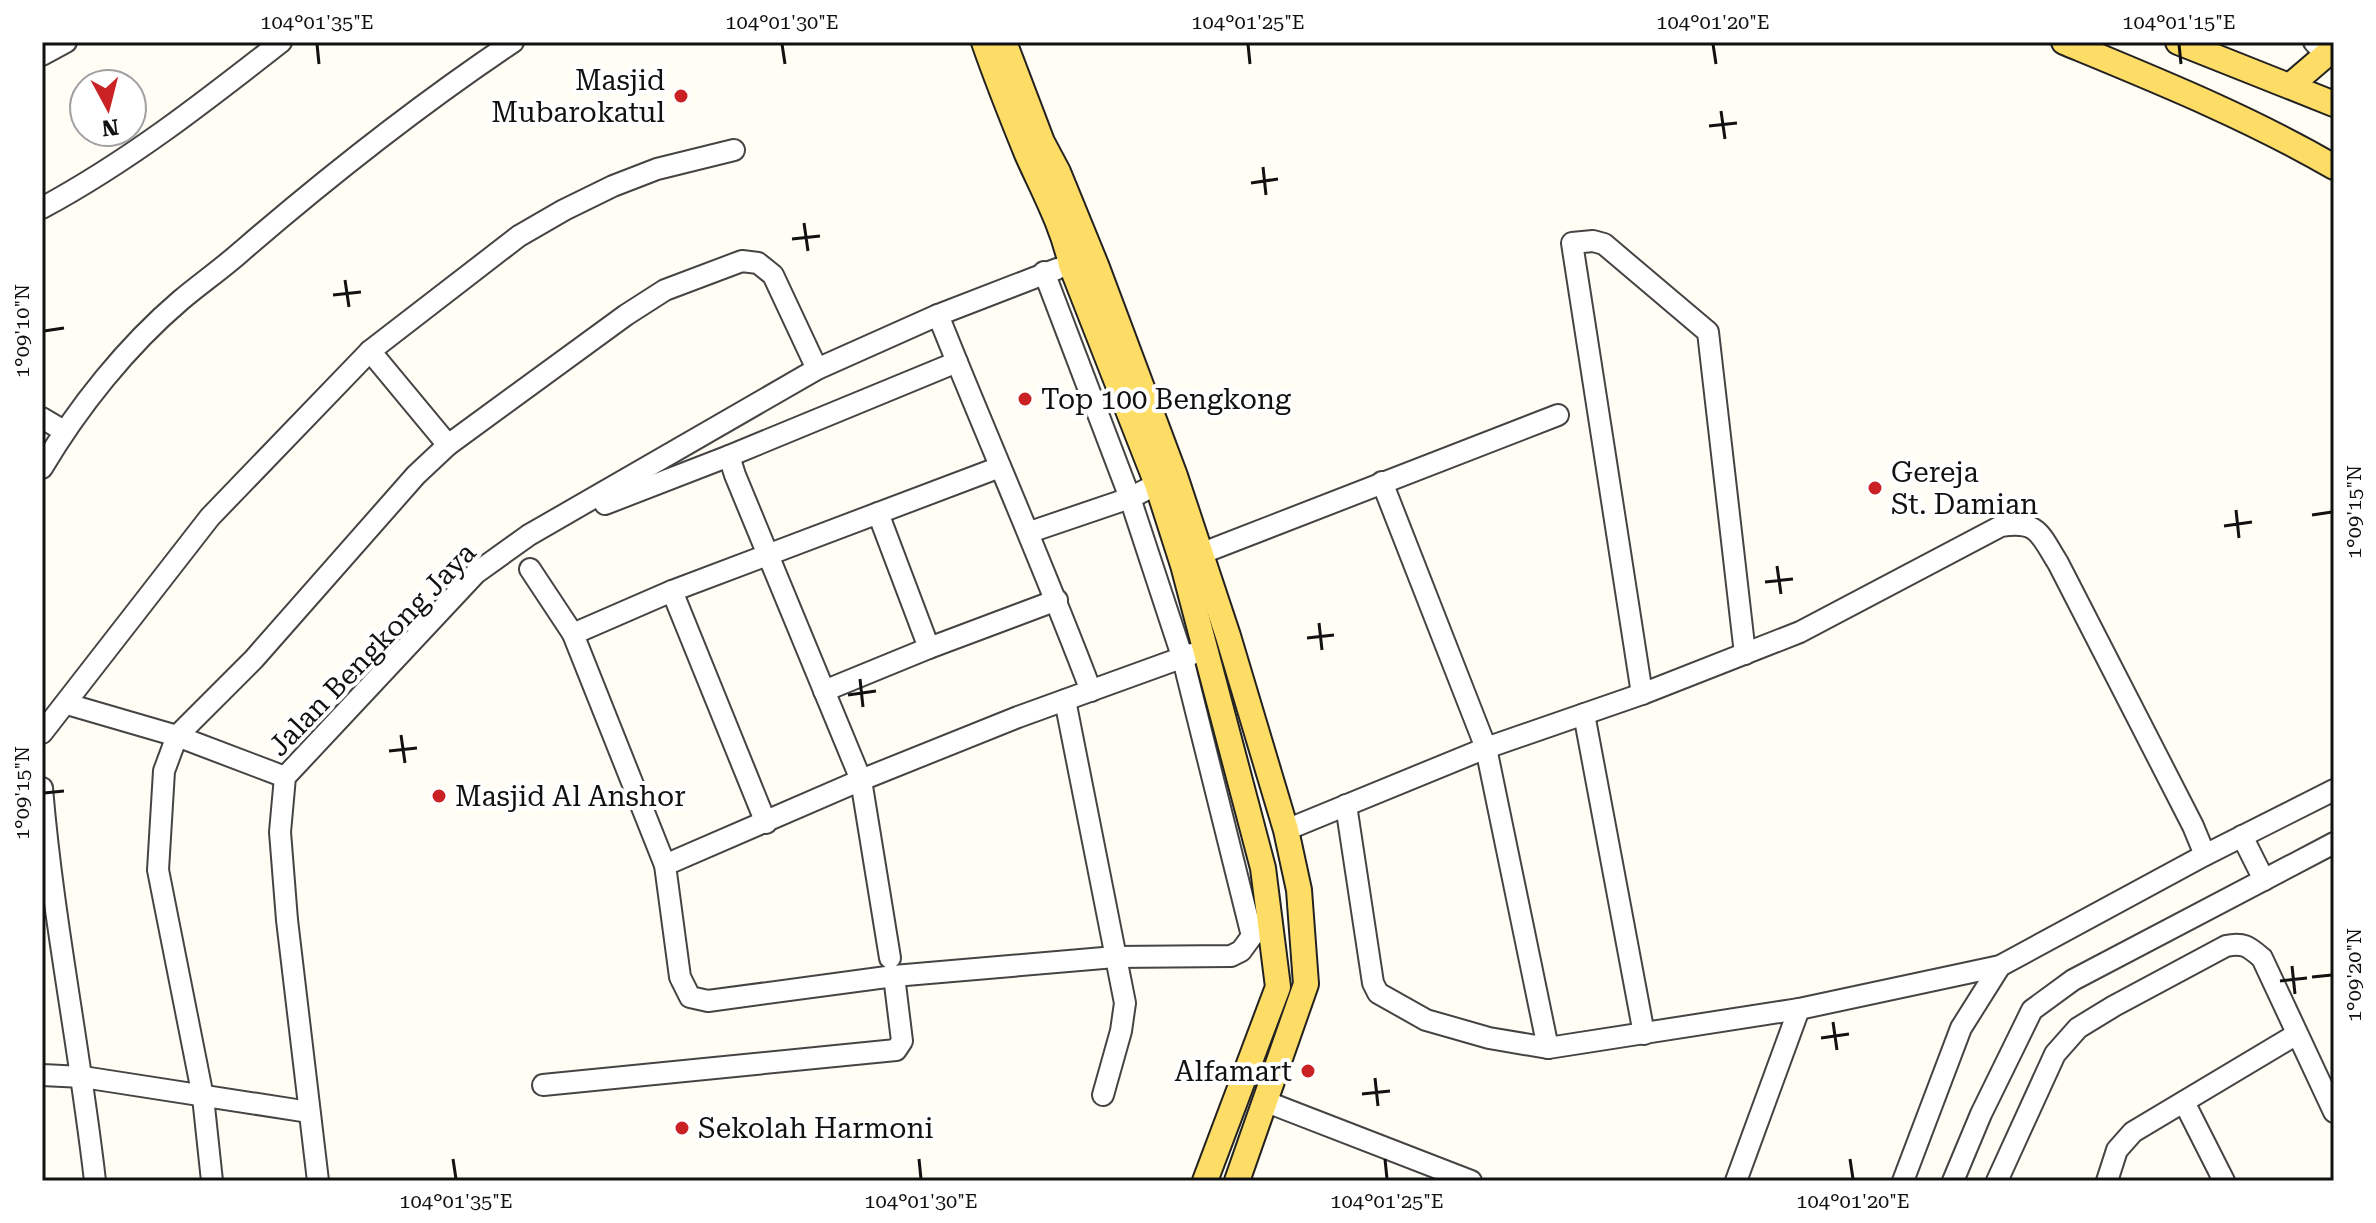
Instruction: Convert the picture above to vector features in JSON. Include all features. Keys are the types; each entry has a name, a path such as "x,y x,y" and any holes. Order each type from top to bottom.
{"main road":[{"path":"984,42 1157,484 1206,647 1263,868 1278,987 1205,1181"},
{"path":"1004,42 1042,142 1058,172 1096,265 1175,476 1228,636 1286,830 1299,890 1306,984 1237,1181"},
{"path":"2064,42 2230,112 2334,167"},
{"path":"2178,42 2334,104"},
{"path":"2291,85 2328,47"}],"street":[{"path":"42,55 66,42"},
{"path":"42,208 99,177 202,104 281,42"},
{"path":"42,468 64,431 137,343 181,300 301,200 513,42"},
{"path":"42,733 210,517 370,351 519,236 564,210 657,169 734,150"},
{"path":"1642,694 1572,243 1593,241 1604,244 1708,332 1745,654"},
{"path":"212,1181 203,1097 158,870 164,771 177,736 254,659 416,475 448,445 665,290 742,261 758,263 773,275 817,369"},
{"name":"Jalan Bengkong Jaya","path":"318,1181 287,920 280,832 285,777 476,573 529,535 817,369 938,315 1044,272 1071,265"},
{"path":"530,569 573,634 665,865 680,977 690,997 708,1001 892,967 1115,957 1231,956 1241,951 1252,936 1183,659 1130,498 1044,272"},
{"path":"938,315 1030,532 1091,691"},
{"path":"370,351 448,445"},
{"path":"560,519 729,456 957,362"},
{"path":"1200,554 1558,415"},
{"path":"42,418 64,431"},
{"path":"543,1085 896,1050 902,1041 861,780 729,456"},
{"path":"573,634 672,591 1000,467"},
{"path":"1382,482 1486,748 1548,1048"},
{"path":"1030,532 1130,498 1157,484"},
{"path":"878,513 929,648"},
{"path":"1286,830 1486,748 1642,694 1800,632 2001,526 2021,523 2037,530 2058,563 2205,855"},
{"path":"672,591 766,823"},
{"path":"824,691 1057,600"},
{"path":"665,865 861,780 1018,717 1183,659 1206,647"},
{"path":"1065,700 1125,1003 1121,1031 1103,1095"},
{"path":"67,704 177,736 285,777"},
{"path":"1584,714 1644,1034"},
{"path":"42,788 51,887 52,957 83,1077 95,1181"},
{"path":"1346,805 1373,983 1378,993 1426,1020 1489,1038 1548,1048 1799,1009 2000,966 2205,855 2334,790"},
{"path":"2242,836 2264,880"},
{"path":"1953,1181 1981,1114 2032,1010 2073,980 2334,843"},
{"path":"1237,875 1263,868"},
{"path":"1997,1181 2055,1054 2078,1028 2226,946 2246,944 2262,958 2334,1112"},
{"path":"1903,1181 1961,1028 2000,966"},
{"path":"1736,1181 1799,1009"},
{"path":"2107,1181 2117,1150 2133,1132 2297,1034"},
{"path":"42,1075 83,1077 309,1112"},
{"path":"1267,1102 1471,1181"},
{"path":"2184,1102 2224,1181"}],"place":[{"name":"Masjid Mubarokatul","path":"681,96"},
{"name":"Top 100 Bengkong","path":"1025,399"},
{"name":"Gereja St. Damian","path":"1875,488"},
{"name":"Masjid Al Anshor","path":"439,796"},
{"name":"Alfamart","path":"1308,1071"},
{"name":"Sekolah Harmoni","path":"682,1128"}]}
